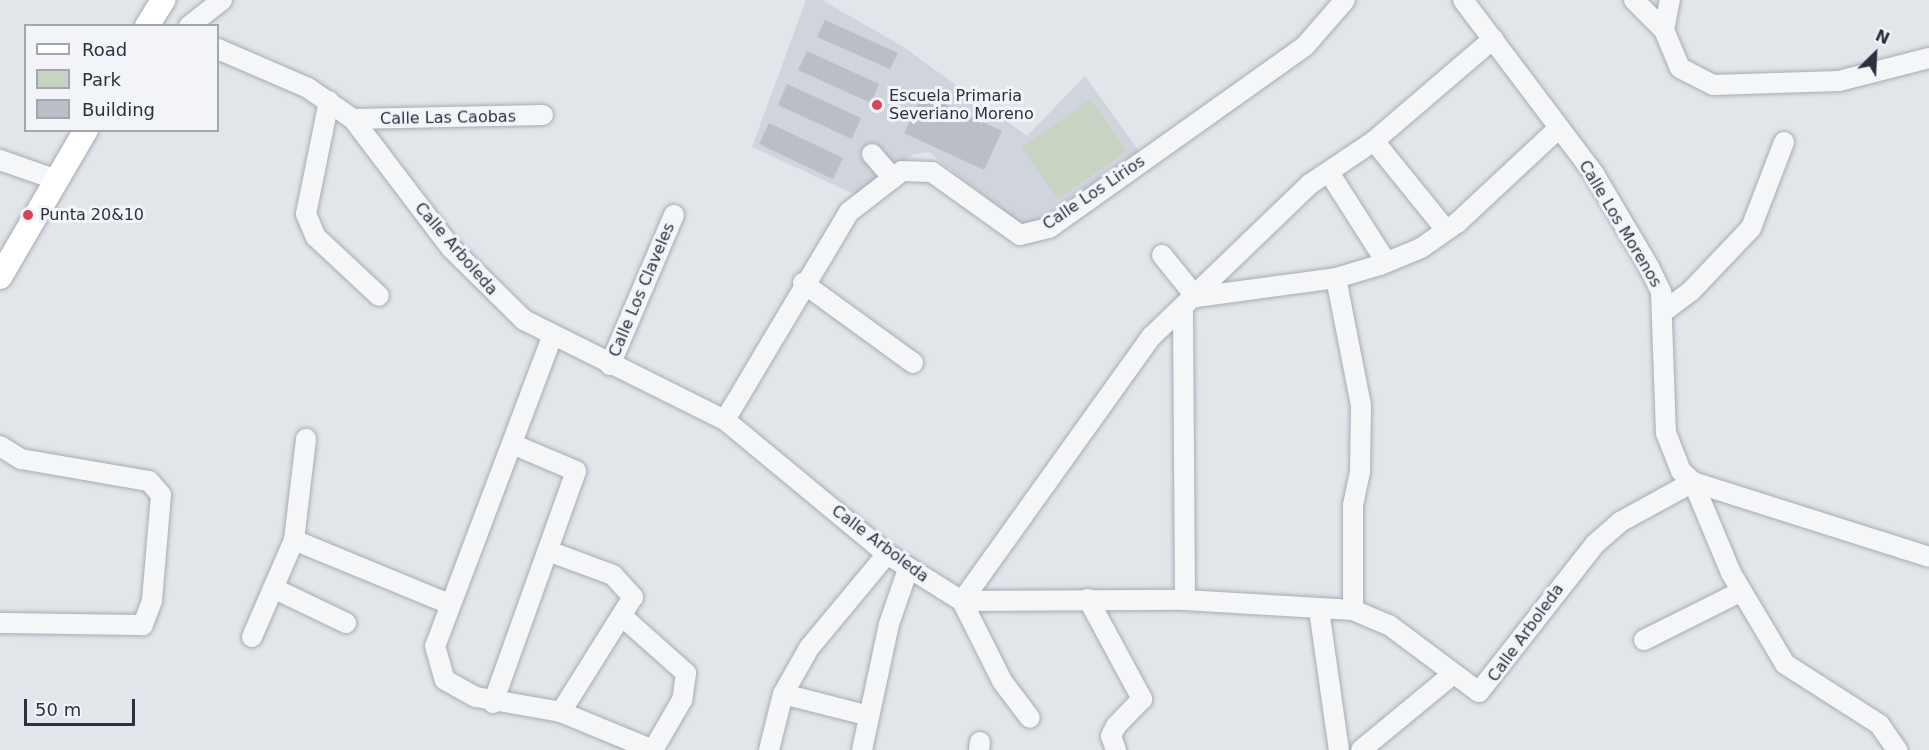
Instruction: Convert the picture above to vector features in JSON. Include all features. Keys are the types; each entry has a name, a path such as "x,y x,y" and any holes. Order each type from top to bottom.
{"main road":[{"path":"148,24 163,0"},
{"path":"0,278 85,132"}],"street":[{"path":"192,24 222,0"},
{"name":"Calle Los Lirios","path":"725,420 803,283 849,212 893,178 916,169 932,172 1020,235 1049,228 1305,46 1345,0"},
{"name":"Calle Los Morenos","path":"1463,0 1560,128 1649,267 1663,312 1666,434 1681,471 1693,482 1740,592 1785,664 1879,724 1898,750"},
{"path":"1634,0 1664,30 1680,68 1713,86 1735,88 1839,81 1929,58"},
{"path":"1664,30 1670,0"},
{"path":"1030,718 1002,681 962,601 1152,336 1183,312 1302,191 1330,174 1374,141 1493,39"},
{"name":"Calle Arboleda","path":"219,49 329,101 353,119 451,248 494,295 552,337 725,420 887,554 962,601 1185,600 1319,610 1353,610 1389,625 1452,675 1479,692 1489,686 1595,544 1620,522 1693,482"},
{"path":"329,101 306,214 316,237 380,296"},
{"name":"Calle Las Caobas","path":"353,119 543,115"},
{"path":"1196,297 1336,279 1386,262 1446,230 1560,128"},
{"path":"1374,141 1446,230"},
{"path":"1663,312 1691,291 1751,228 1784,142"},
{"path":"872,154 893,178"},
{"path":"0,160 57,180"},
{"path":"1330,174 1386,262"},
{"name":"Calle Los Claveles","path":"610,365 674,215"},
{"path":"1162,255 1196,297"},
{"path":"1336,279 1361,405 1360,472 1353,505 1353,610"},
{"path":"803,283 912,363"},
{"path":"1183,312 1185,600"},
{"path":"552,337 512,444 447,603 435,646 445,680 493,703 561,712 621,744 653,750 682,700 687,673 624,618"},
{"path":"252,637 294,540 306,438"},
{"path":"493,703 576,471 512,444"},
{"path":"0,446 21,459 149,481 161,495 152,601 143,625 0,623"},
{"path":"1693,482 1929,557"},
{"path":"294,540 447,603"},
{"path":"548,550 628,586 633,597 624,618 561,712"},
{"path":"769,750 783,694 809,648 887,554"},
{"path":"862,750 866,715 908,569"},
{"path":"273,588 346,623"},
{"path":"1644,640 1740,592"},
{"path":"1088,599 1142,699 1116,726 1112,736 1116,750"},
{"path":"1319,610 1339,750"},
{"path":"1361,750 1452,675"},
{"path":"783,694 866,715"}],"shaded area":[{"name":"Escuela Primaria Severiano Moreno","path":"806,0 822,0 902,46 1027,136 1085,76 1139,151 1032,224 1017,222 929,152 914,154 858,196 752,147"}],"green space":[{"path":"1091,99 1127,151 1058,199 1021,147"}],"building":[{"path":"825,20 898,53 890,69 817,37"},
{"path":"807,51 879,84 871,103 798,70"},
{"path":"787,84 861,118 852,139 778,105"},
{"path":"923,94 1002,131 984,170 904,133"},
{"path":"769,123 843,158 833,179 759,144"}],"place":[{"name":"Escuela Primaria Severiano Moreno","path":"877,105"},
{"name":"Punta 20&10","path":"28,215"}]}
